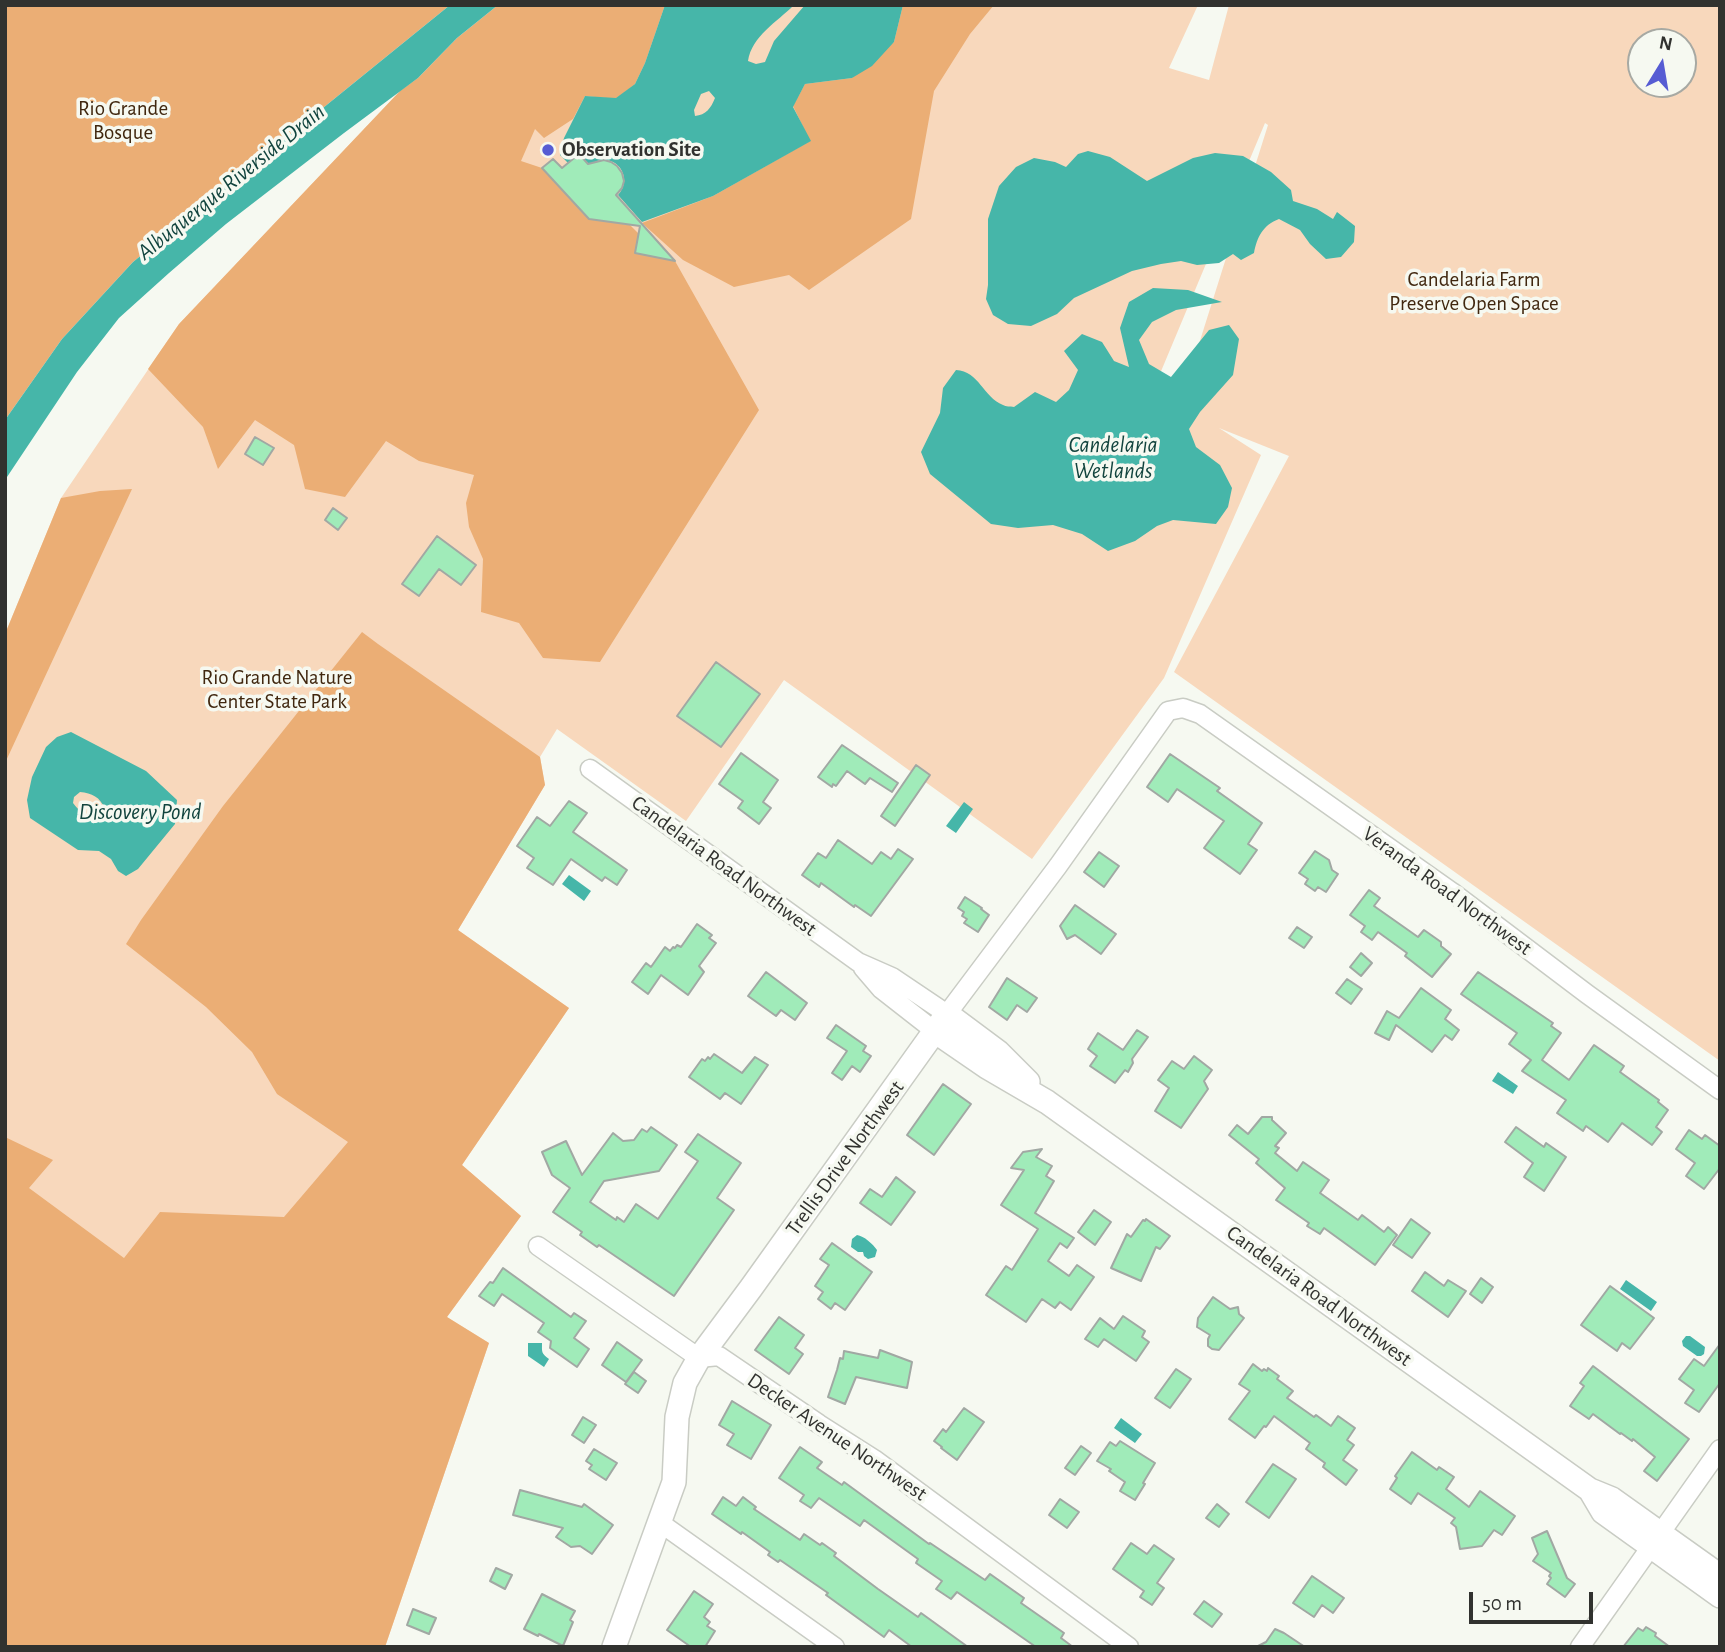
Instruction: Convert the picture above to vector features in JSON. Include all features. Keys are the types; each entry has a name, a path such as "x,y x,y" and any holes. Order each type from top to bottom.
{"street":[{"name":"Veranda Road Northwest","path":"1168,711 1183,708 1200,714 1452,892 1720,1090"},
{"name":"Trellis Drive Northwest","path":"614,1647 674,1482 677,1417 685,1383 699,1358 1168,711"},
{"name":"Candelaria Road Northwest","path":"590,769 858,962 881,989 942,1023 987,1067 1047,1102 1590,1490 1612,1499 1720,1596"},
{"name":"Decker Avenue Northwest","path":"538,1246 699,1358 719,1356 874,1459 1129,1647"},
{"path":"1580,1647 1720,1450"},
{"path":"659,1522 835,1647"},
{"name":"Candelaria Road Northwest","path":"1655,1539 1720,1576"}],"green space":[{"name":"Rio Grande Bosque","path":"5,5 450,5 133,262 62,339 5,420"},
{"path":"498,5 1198,5 1169,68 1209,80 1229,5 1720,5 1720,1061 1174,672 1289,456 1219,428 1261,455 1164,678 1032,859 784,680 686,821 557,729 540,757 545,785 458,930 569,1008 462,1165 521,1216 447,1317 489,1343 385,1647 5,1647 5,634 61,498 179,324 400,91 418,78","holes":["1265,123 1268,125 1180,404 1154,388"]},
{"path":"498,5 665,5 635,84 616,99 585,96 573,119 544,138 535,129 521,161 542,168 589,219 630,225 639,234 635,253 675,261 759,410 600,662 543,658 519,623 481,612 483,559 469,527 466,503 474,475 419,461 386,441 345,497 305,489 294,445 255,420 218,469 203,427 148,369 179,324 400,91 418,78 457,38"},
{"path":"903,5 994,5 970,34 934,91 911,219 809,290 789,275 734,287 683,260 642,223 713,196 810,141 793,106 805,84 852,78 894,42"},
{"path":"132,489 5,763 5,634 61,498"},
{"path":"362,632 540,757 545,785 458,930 569,1008 462,1165 521,1216 447,1317 489,1343 385,1647 5,1647 5,1137 53,1160 29,1188 124,1258 160,1212 284,1217 348,1142 277,1094 252,1052 206,1007 126,944 223,806"}],"water":[{"path":"450,5 498,5 457,38 418,78 226,224 119,318 77,372 5,480 5,420 62,339 133,262"},
{"path":"665,5 794,5 754,44 748,61 756,64 765,62 774,41 805,5 903,5 894,42 872,66 852,78 805,84 793,107 811,141 713,196 642,222 618,195 624,179 619,166 606,160 590,165 579,154 568,163 560,155 564,138 585,96 616,98 635,84","holes":["709,91 715,98 708,110 695,116 694,110 701,94"]},
{"path":"1088,151 1110,157 1147,181 1193,158 1215,153 1243,156 1271,172 1291,190 1293,201 1317,209 1333,219 1337,212 1355,226 1354,242 1341,257 1326,259 1300,230 1279,219 1262,232 1254,253 1241,260 1233,254 1219,263 1197,265 1181,261 1132,271 1074,298 1057,314 1031,326 1008,324 993,315 986,299 988,219 999,186 1016,167 1034,158 1066,167 1078,154"},
{"name":"Candelaria Wetlands","path":"1153,288 1188,290 1222,302 1176,310 1152,322 1139,340 1149,364 1171,377 1209,330 1229,325 1239,339 1233,375 1200,412 1189,429 1196,447 1220,465 1232,488 1228,507 1216,524 1173,520 1157,526 1135,541 1108,551 1082,534 1053,525 1018,528 991,524 930,474 921,452 940,413 943,388 956,370 964,371 976,379 990,396 1004,406 1014,407 1035,392 1056,402 1069,390 1078,370 1064,351 1082,334 1102,342 1114,361 1129,367 1120,328 1129,302"},
{"name":"Discovery Pond","path":"71,732 146,771 177,800 175,824 138,869 126,876 118,871 111,859 99,851 78,850 30,818 27,800 32,777 46,747 57,737","holes":["80,792 95,796 101,801 105,809 100,818 85,815 73,803 74,797"]},
{"path":"964,802 973,809 956,833 946,826"},
{"path":"569,875 591,891 584,901 562,884"},
{"path":"1498,1072 1518,1086 1513,1094 1492,1081"},
{"path":"857,1235 877,1250 875,1257 868,1259 863,1252 851,1247 852,1239"},
{"path":"1626,1280 1657,1302 1651,1311 1620,1289"},
{"path":"1686,1336 1705,1347 1704,1354 1697,1356 1683,1346 1682,1341"},
{"path":"528,1343 542,1343 543,1352 549,1359 544,1367 528,1356"},
{"path":"1121,1418 1142,1434 1135,1443 1114,1428"}],"building":[{"path":"579,154 588,164 604,160 617,166 624,181 616,195 675,261 635,253 640,226 589,219 542,168 553,159 562,168"},
{"path":"255,437 274,448 263,465 245,454"},
{"path":"333,508 347,518 338,530 325,520"},
{"path":"437,536 476,565 461,585 439,569 419,596 402,584"},
{"path":"716,662 760,694 721,747 677,716"},
{"path":"842,745 898,783 892,792 870,778 865,784 847,771 836,786 833,784 832,787 818,777"},
{"path":"741,753 778,780 763,802 771,808 759,824 738,808 743,801 719,784"},
{"path":"1170,754 1220,788 1217,791 1262,823 1248,844 1257,850 1240,874 1204,848 1224,821 1177,789 1168,802 1147,787"},
{"path":"916,765 930,775 895,826 881,816"},
{"path":"569,801 587,813 573,832 627,870 617,885 605,877 602,881 571,859 553,885 527,868 534,858 517,846 537,817 550,826"},
{"path":"838,840 872,864 881,852 891,859 898,849 913,859 871,916 821,883 819,887 802,875 818,853 826,858"},
{"path":"1315,851 1329,860 1332,870 1338,874 1326,892 1318,887 1315,891 1305,884 1308,879 1299,873"},
{"path":"1099,852 1119,866 1104,887 1084,872"},
{"path":"1369,890 1380,898 1374,906 1418,937 1424,930 1441,942 1441,946 1451,954 1432,977 1405,956 1407,953 1378,932 1372,940 1361,932 1365,926 1350,915"},
{"path":"965,897 989,915 978,932 964,923 967,919 962,916 964,912 958,908"},
{"path":"1075,905 1116,934 1101,954 1075,935 1067,939 1060,926"},
{"path":"697,924 712,935 709,938 716,943 699,966 704,972 688,995 661,975 648,994 632,982 646,963 651,967 665,947 670,951 677,945 681,947"},
{"path":"1297,927 1312,937 1304,948 1289,938"},
{"path":"1361,953 1372,963 1361,976 1350,967"},
{"path":"766,972 807,1003 795,1020 781,1010 776,1016 748,996"},
{"path":"1478,972 1553,1023 1551,1026 1561,1033 1542,1060 1569,1080 1594,1045 1624,1066 1620,1072 1659,1100 1668,1110 1656,1127 1662,1132 1652,1145 1622,1123 1608,1142 1586,1126 1583,1131 1557,1113 1566,1100 1522,1071 1531,1060 1509,1044 1517,1033 1461,994"},
{"path":"1007,978 1037,998 1027,1012 1017,1005 1007,1020 989,1007"},
{"path":"1347,979 1362,989 1351,1004 1336,993"},
{"path":"1421,988 1451,1010 1445,1019 1459,1030 1452,1040 1445,1035 1432,1052 1396,1025 1389,1040 1375,1033 1387,1011 1399,1018"},
{"path":"836,1025 866,1046 863,1051 871,1056 860,1072 852,1066 842,1080 832,1073 847,1051 827,1038"},
{"path":"1137,1030 1148,1037 1132,1059 1133,1063 1128,1072 1125,1070 1115,1083 1090,1066 1097,1056 1088,1049 1098,1033 1123,1050"},
{"path":"714,1054 742,1073 755,1057 768,1065 741,1104 725,1093 720,1099 689,1077 702,1059 710,1059"},
{"path":"1194,1056 1212,1070 1204,1081 1208,1089 1181,1128 1155,1111 1169,1088 1158,1080 1172,1061 1184,1069"},
{"path":"943,1084 971,1104 934,1155 907,1135"},
{"path":"1262,1117 1272,1117 1286,1133 1275,1146 1279,1148 1275,1153 1297,1171 1303,1162 1329,1180 1320,1193 1358,1220 1362,1215 1384,1232 1388,1227 1397,1235 1375,1265 1324,1228 1320,1234 1307,1226 1309,1223 1276,1200 1285,1188 1256,1163 1259,1159 1229,1135 1237,1125 1248,1134"},
{"path":"651,1127 677,1145 659,1171 604,1181 590,1202 616,1220 617,1217 624,1222 636,1204 658,1219 698,1161 685,1152 698,1134 741,1163 717,1198 734,1210 674,1296 599,1245 597,1247 580,1235 582,1232 553,1212 570,1188 552,1175 542,1152 566,1141 582,1175 613,1133 623,1141 634,1140 642,1129 647,1132"},
{"path":"1516,1127 1544,1147 1546,1143 1566,1157 1544,1191 1524,1177 1533,1163 1505,1142"},
{"path":"1689,1130 1702,1139 1705,1135 1720,1146 1720,1168 1704,1189 1686,1176 1695,1163 1676,1149"},
{"path":"1042,1149 1036,1157 1052,1166 1046,1176 1054,1181 1035,1213 1074,1238 1067,1248 1060,1243 1048,1261 1069,1276 1077,1265 1094,1277 1071,1310 1060,1302 1055,1308 1042,1299 1026,1322 986,1295 1006,1266 1012,1270 1038,1229 1001,1205 1024,1170 1011,1168 1023,1152"},
{"path":"896,1177 915,1192 891,1225 860,1203 870,1189 882,1197"},
{"path":"1094,1210 1111,1222 1095,1245 1078,1232"},
{"path":"1146,1219 1170,1236 1160,1249 1156,1247 1141,1281 1111,1268 1127,1234 1131,1237"},
{"path":"1411,1219 1430,1233 1412,1258 1393,1245"},
{"path":"832,1243 872,1272 845,1310 835,1303 831,1309 818,1299 823,1292 815,1286 829,1265 820,1259"},
{"path":"503,1268 571,1317 574,1313 586,1321 574,1338 589,1349 577,1367 550,1348 551,1341 538,1332 544,1323 502,1294 494,1306 479,1296 490,1282 493,1283"},
{"path":"1425,1272 1444,1286 1448,1280 1466,1291 1448,1317 1412,1291"},
{"path":"1481,1278 1493,1287 1482,1303 1470,1294"},
{"path":"1610,1286 1654,1318 1630,1349 1622,1343 1617,1351 1581,1325"},
{"path":"1213,1297 1230,1309 1238,1307 1239,1314 1244,1318 1219,1350 1208,1346 1210,1335 1197,1327 1198,1318"},
{"path":"1123,1316 1145,1331 1142,1337 1149,1342 1136,1361 1104,1339 1098,1347 1085,1339 1100,1318 1114,1329"},
{"path":"779,1317 804,1335 795,1348 803,1354 789,1374 755,1350"},
{"path":"617,1342 642,1360 626,1382 602,1365"},
{"path":"1720,1344 1720,1383 1699,1412 1685,1403 1694,1390 1679,1379 1694,1359 1704,1366"},
{"path":"880,1350 912,1362 907,1388 856,1377 845,1404 828,1397 844,1351 878,1358"},
{"path":"1253,1364 1262,1371 1267,1371 1268,1368 1279,1376 1277,1379 1293,1391 1287,1398 1314,1417 1316,1415 1331,1426 1338,1416 1355,1428 1347,1440 1354,1445 1343,1460 1357,1470 1346,1485 1323,1467 1325,1463 1306,1449 1310,1443 1274,1416 1255,1438 1229,1419 1250,1391 1239,1384"},
{"path":"1593,1366 1689,1439 1657,1481 1644,1471 1655,1457 1633,1439 1632,1441 1620,1434 1593,1414 1589,1419 1570,1406 1584,1386 1580,1383"},
{"path":"1176,1369 1191,1379 1170,1408 1155,1398"},
{"path":"634,1372 646,1381 638,1393 625,1384"},
{"path":"732,1401 771,1425 751,1459 727,1445 734,1434 719,1425"},
{"path":"964,1408 984,1422 957,1460 934,1441 943,1429 946,1432"},
{"path":"583,1417 596,1425 584,1443 572,1435"},
{"path":"1120,1441 1155,1463 1135,1500 1120,1491 1125,1482 1097,1461 1110,1442 1116,1446"},
{"path":"1081,1446 1091,1453 1075,1475 1065,1468"},
{"path":"800,1447 822,1462 817,1468 842,1485 844,1482 929,1544 985,1580 990,1574 1024,1598 1021,1603 1064,1633 1061,1638 1073,1647 1036,1647 957,1592 951,1599 936,1589 942,1581 916,1563 918,1559 864,1520 860,1526 819,1498 811,1508 800,1501 804,1495 779,1478"},
{"path":"594,1449 617,1463 606,1480 589,1469 592,1465 586,1461"},
{"path":"1412,1452 1437,1470 1439,1467 1454,1477 1446,1489 1469,1507 1480,1491 1515,1516 1502,1535 1494,1530 1482,1546 1460,1549 1456,1527 1451,1523 1455,1518 1418,1493 1411,1504 1390,1489 1397,1478 1395,1476"},
{"path":"1273,1464 1296,1479 1269,1518 1246,1502"},
{"path":"520,1490 582,1507 584,1504 613,1525 592,1554 580,1546 571,1547 556,1537 563,1528 513,1515"},
{"path":"723,1497 736,1506 743,1497 756,1507 754,1509 800,1540 804,1534 820,1545 822,1543 836,1553 834,1556 878,1589 918,1617 921,1613 968,1647 912,1647 889,1630 884,1637 826,1595 828,1593 780,1560 778,1562 768,1555 770,1552 712,1514"},
{"path":"1060,1499 1079,1512 1067,1528 1049,1515"},
{"path":"1217,1504 1229,1514 1219,1527 1206,1518"},
{"path":"1547,1531 1567,1578 1575,1584 1565,1597 1547,1584 1551,1573 1533,1561 1538,1554 1532,1538"},
{"path":"1131,1543 1147,1554 1154,1545 1174,1559 1157,1583 1164,1588 1152,1605 1140,1597 1144,1591 1113,1569"},
{"path":"496,1568 512,1575 505,1589 490,1581"},
{"path":"1312,1576 1344,1598 1333,1613 1322,1605 1314,1617 1293,1603"},
{"path":"694,1591 713,1604 704,1617 710,1622 707,1626 715,1631 705,1647 691,1647 667,1630"},
{"path":"542,1594 575,1611 563,1646 524,1629"},
{"path":"1204,1601 1222,1614 1212,1627 1194,1614"},
{"path":"413,1609 436,1618 429,1634 407,1625"},
{"path":"1646,1627 1670,1647 1623,1647 1638,1628 1643,1631"},
{"path":"1275,1629 1305,1647 1256,1647 1266,1642"}],"place":[{"name":"Observation Site","path":"548,150"}],"water label":[{"name":"Albuquerque Riverside Drain","path":"231,182"}],"park label":[{"name":"Candelaria Farm Preserve Open Space","path":"1474,292"},
{"name":"Rio Grande Nature Center State Park","path":"277,690"}]}
